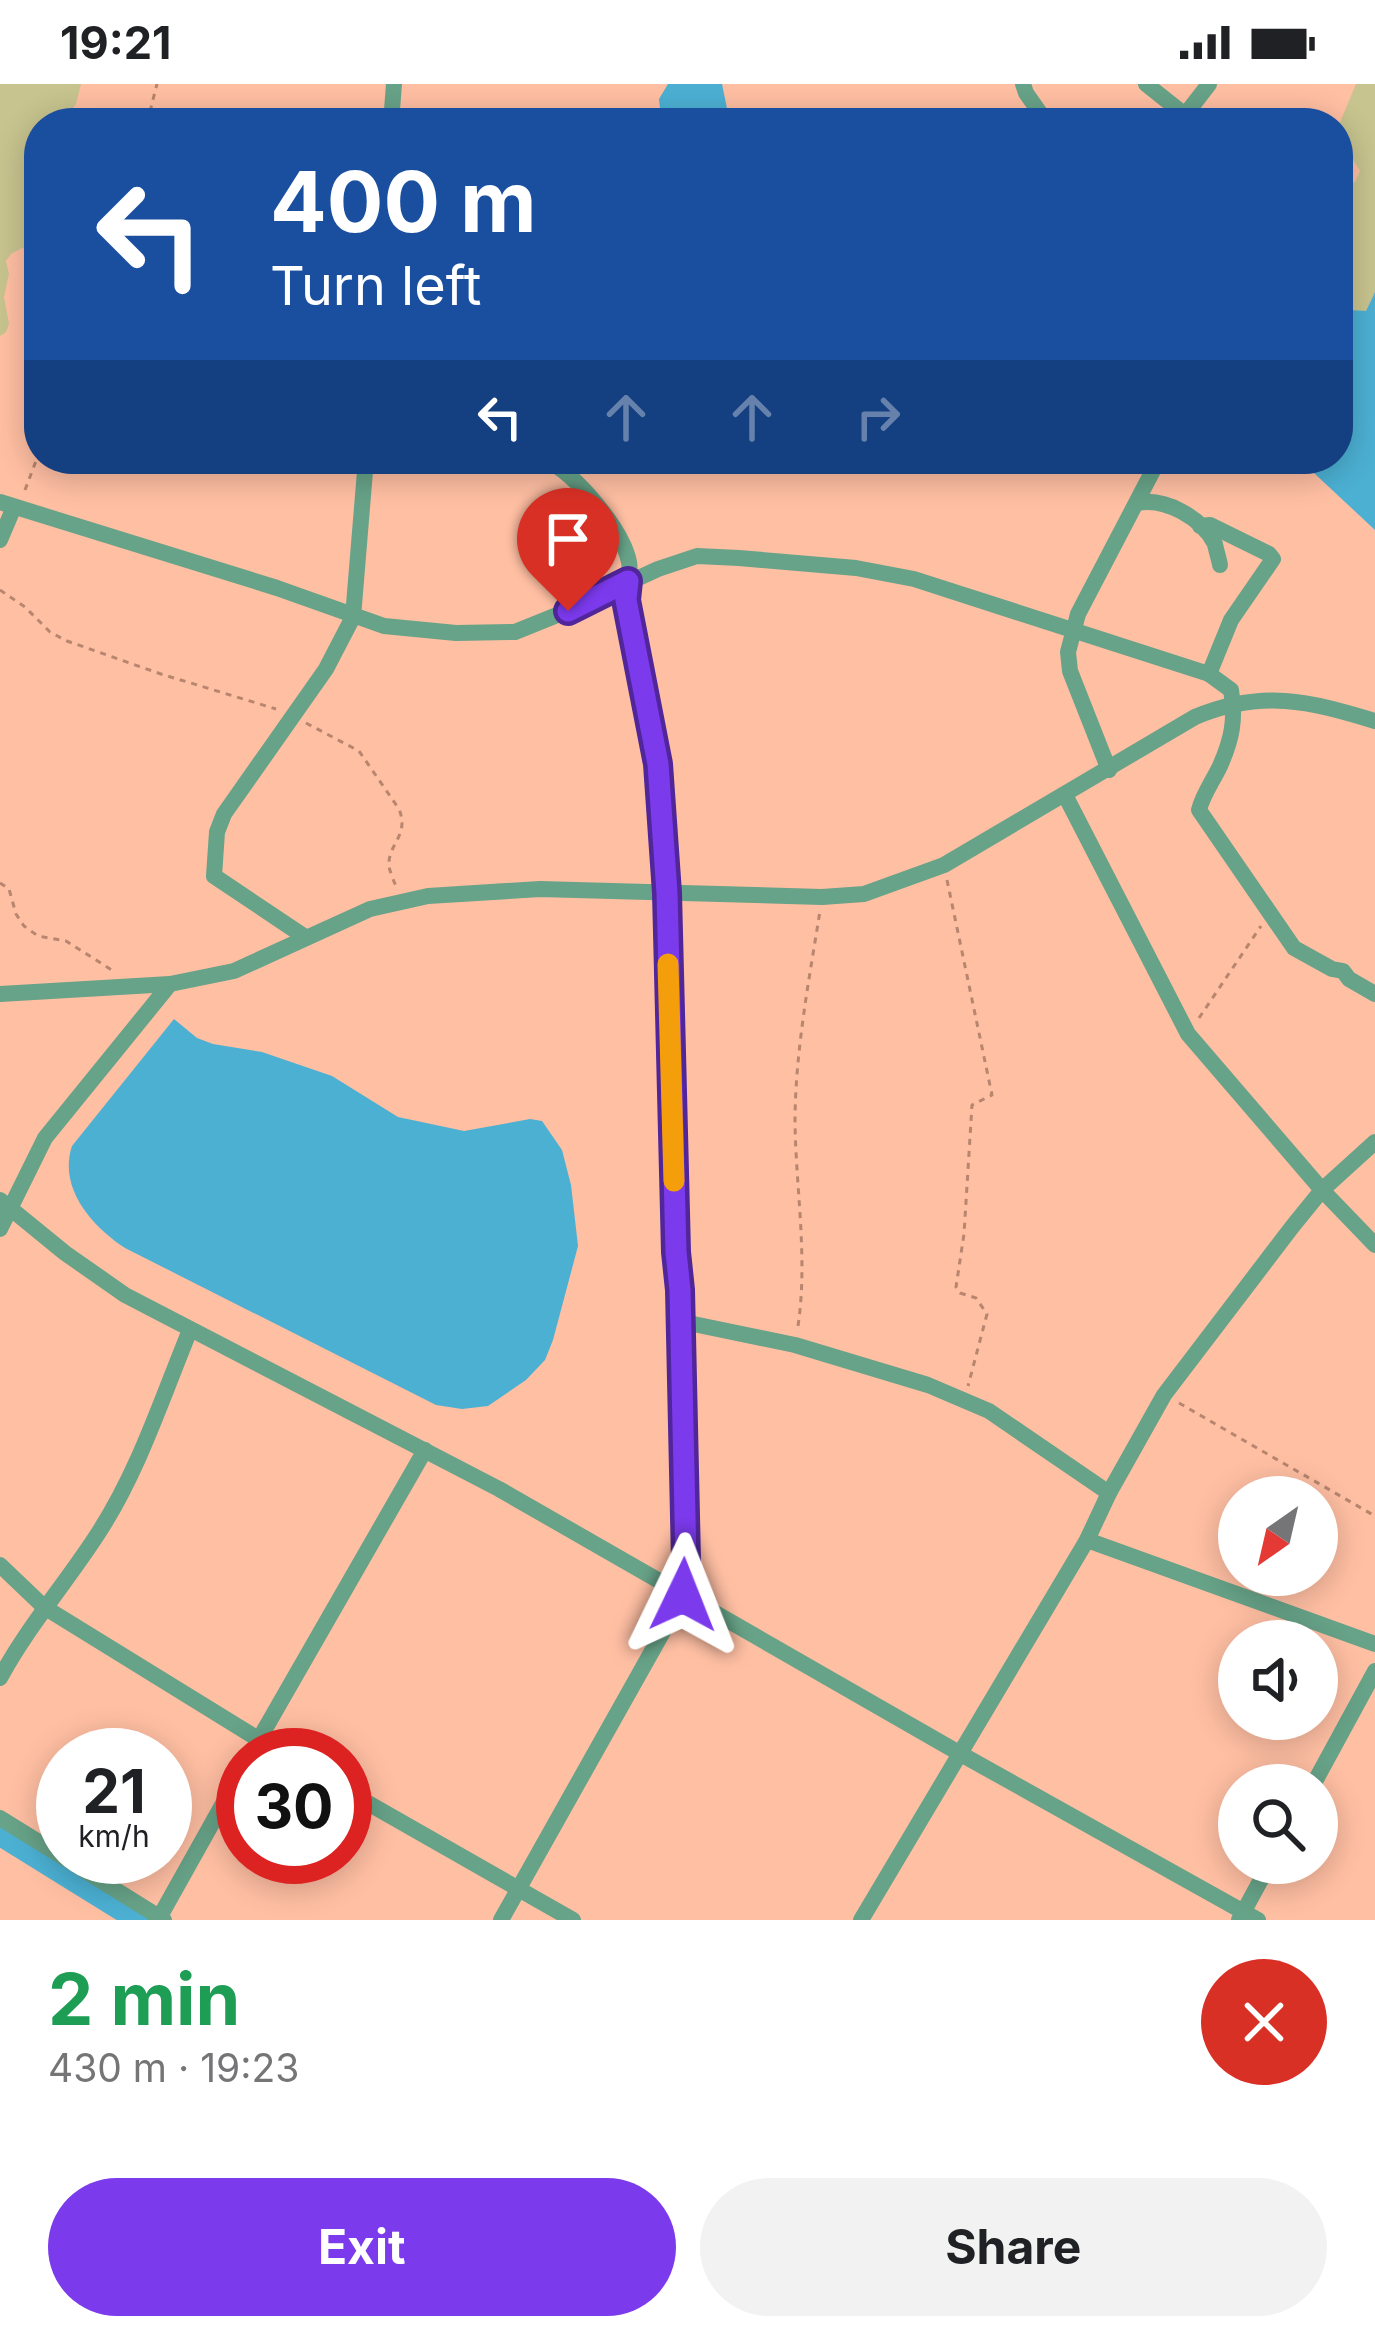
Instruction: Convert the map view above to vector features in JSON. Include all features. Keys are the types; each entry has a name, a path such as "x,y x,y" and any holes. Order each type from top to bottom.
{"street":[{"path":"1146,84 1171,108"},
{"path":"1190,108 1209,84"},
{"path":"304,938 214,876 218,832 224,814 326,669 353,617 365,474"},
{"path":"501,1920 683,1595 686,1561 667,893 658,764 626,600 630,562 611,524 566,474"},
{"path":"1108,770 1070,671 1068,652 1078,614 1152,474"},
{"path":"1136,503 1161,502 1193,519 1215,545 1220,565"},
{"path":"0,540 11,506 384,626 456,633 515,632 697,556 856,568 914,579 1209,674 1231,690 1235,719 1221,765 1199,810 1294,948 1343,971 1375,994"},
{"path":"1200,526 1210,525 1273,559 1231,620 1209,674"},
{"path":"0,994 170,984 234,971 370,909 468,892 864,894 944,865 1196,717 1233,703 1259,699 1315,703 1375,721"},
{"path":"1065,796 1188,1034 1375,1245"},
{"path":"0,1229 5,1204 45,1138 170,984"},
{"path":"861,1920 1087,1540 1164,1395 1322,1190 1375,1142"},
{"path":"5,1204 124,1295 499,1489 1247,1917 1261,1884"},
{"path":"679,1321 795,1346 928,1384 989,1412 1109,1492"},
{"path":"0,1678 127,1483 190,1330"},
{"path":"265,1728 425,1450"},
{"path":"1087,1540 1375,1644"},
{"path":"0,1565 44,1607 224,1728"},
{"path":"1325,1764 1375,1672"},
{"path":"372,1805 573,1920"},
{"path":"0,1818 36,1840"},
{"path":"106,1884 161,1919 216,1818"}],"path":[{"path":"11,506 28,474"},
{"path":"0,590 67,641 260,702 359,751 403,819 389,868 401,900"},
{"path":"944,865 992,1095 972,1105 956,1287 976,1298 987,1313 965,1400"},
{"path":"0,883 9,889 24,926 38,936 66,941 114,970 117,986"},
{"path":"795,1346 802,1304 795,1122 822,897"},
{"path":"1188,1034 1271,912"},
{"path":"1164,1395 1375,1516"}],"shaded area":[{"path":"0,84 81,84 73,108 24,108 24,249 6,261 9,274 4,297 9,324 0,336"},
{"path":"1356,84 1375,84 1375,292 1366,311 1353,311 1353,183 1360,171 1353,160 1353,108 1346,108"}],"water":[{"path":"668,84 722,84 727,108 660,108 659,99"},
{"path":"1375,292 1375,530 1315,474 1353,474 1353,310 1366,311"},
{"path":"174,1019 213,1044 262,1052 332,1076 398,1117 464,1131 542,1121 562,1150 578,1246 553,1340 545,1360 526,1380 488,1406 436,1405 125,1248 101,1229 74,1191 69,1162 72,1146"}],"waterway":[{"path":"0,1830 145,1920"}],"slow traffic":[{"path":"668,964 674,1181"}],"route":[{"path":"568,611 628,581 626,600 658,764 667,893 680,1290 683,1595"}]}
